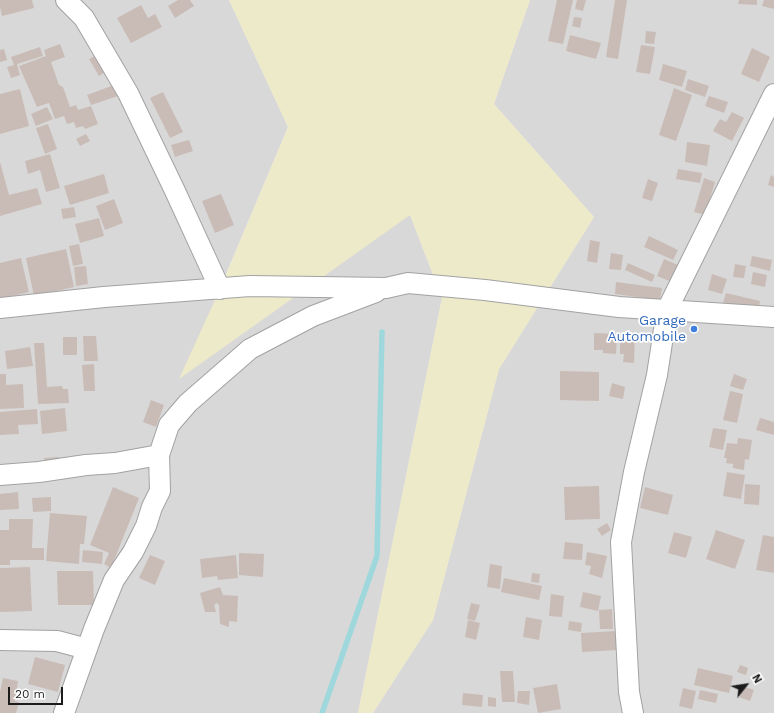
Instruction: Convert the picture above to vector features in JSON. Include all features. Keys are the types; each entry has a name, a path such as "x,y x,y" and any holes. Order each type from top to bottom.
{"street":[{"path":"66,0 84,18 128,93 220,289"},
{"path":"633,713 630,692 621,542 634,472 657,374 667,310 774,94"},
{"path":"64,713 94,629 114,580 133,552 146,526 152,507 160,491 159,455 169,425 188,404 250,349 313,316 386,288 408,283 485,290 619,307 774,317"},
{"path":"0,308 104,297 250,286 386,288"},
{"path":"0,475 115,463 159,455"},
{"path":"0,640 57,641 87,649"}],"shaded area":[{"path":"0,0 229,0 288,127 220,288 410,215 442,298 358,713 0,713"},
{"path":"229,0 530,0 494,104 594,217 499,369 433,620 373,713 358,713 442,298 410,215 179,379 220,289 288,127"},
{"path":"530,0 774,0 774,713 373,713 433,620 499,369 594,217 494,104"}],"building":[{"path":"0,0 32,0 34,8 2,16"},
{"path":"178,0 190,0 194,6 175,18 168,6"},
{"path":"557,0 573,0 563,44 548,41"},
{"path":"577,0 586,0 583,11 575,9"},
{"path":"615,0 627,0 618,59 606,57"},
{"path":"739,0 757,0 757,5 738,4"},
{"path":"764,0 774,0 774,9 762,6"},
{"path":"141,5 148,18 155,14 162,27 131,43 117,18"},
{"path":"574,17 582,18 580,28 572,26"},
{"path":"646,31 656,32 654,44 645,43"},
{"path":"570,35 601,43 596,59 566,51"},
{"path":"60,44 65,57 51,62 59,85 63,87 70,107 76,105 78,110 91,106 98,124 85,129 83,126 76,128 74,122 67,124 64,116 55,119 49,103 37,107 19,66 46,56 44,50"},
{"path":"641,45 655,47 650,74 636,72"},
{"path":"40,47 43,56 17,64 20,75 11,78 7,67 14,65 11,57"},
{"path":"752,48 770,57 759,82 741,74"},
{"path":"4,49 7,60 0,62 0,50"},
{"path":"100,53 110,69 99,76 89,59"},
{"path":"663,64 687,71 682,87 659,80"},
{"path":"688,79 709,86 705,97 685,90"},
{"path":"114,85 118,96 91,105 87,95"},
{"path":"674,88 692,95 676,141 659,135"},
{"path":"20,89 29,126 0,134 0,94"},
{"path":"163,92 183,132 170,138 150,98"},
{"path":"709,96 728,102 724,113 705,106"},
{"path":"47,107 53,119 36,126 31,114"},
{"path":"732,112 744,118 732,141 713,131 720,119 726,122"},
{"path":"48,124 57,149 45,154 36,128"},
{"path":"86,134 90,141 80,146 76,139"},
{"path":"189,140 193,151 175,157 171,145"},
{"path":"687,142 710,145 707,166 685,162"},
{"path":"50,154 60,188 46,192 40,170 28,174 25,161"},
{"path":"0,162 9,195 37,188 42,204 0,216"},
{"path":"678,169 702,173 700,183 676,179"},
{"path":"104,174 109,193 70,205 64,186"},
{"path":"771,175 774,177 774,187 768,185"},
{"path":"704,178 715,182 705,215 694,212"},
{"path":"648,179 658,183 652,201 642,198"},
{"path":"221,194 234,225 215,233 202,201"},
{"path":"114,199 123,223 105,230 96,206"},
{"path":"74,207 76,217 63,219 61,209"},
{"path":"99,218 104,236 80,243 75,224"},
{"path":"649,236 678,250 673,260 644,247"},
{"path":"590,240 600,242 597,263 587,261"},
{"path":"79,244 83,264 73,266 69,246"},
{"path":"66,249 74,287 34,296 26,258"},
{"path":"611,253 623,255 621,270 609,269"},
{"path":"752,256 772,260 770,271 750,266"},
{"path":"21,258 29,292 0,299 0,263"},
{"path":"664,259 678,265 672,282 657,276"},
{"path":"628,263 655,275 652,282 625,270"},
{"path":"735,264 746,266 744,278 733,277"},
{"path":"86,266 88,284 76,286 74,267"},
{"path":"753,272 767,275 765,287 751,284"},
{"path":"712,274 727,279 722,294 708,290"},
{"path":"616,282 662,288 660,300 615,294"},
{"path":"726,293 760,301 758,312 723,303"},
{"path":"594,333 617,334 616,354 603,353 603,350 594,350"},
{"path":"620,334 635,334 634,363 623,362 624,354 620,354"},
{"path":"83,336 96,336 98,361 84,361"},
{"path":"63,337 77,337 77,355 63,355"},
{"path":"34,343 44,343 47,387 62,386 63,389 68,389 69,403 38,404"},
{"path":"30,347 33,366 7,369 5,351"},
{"path":"94,364 95,391 84,391 82,365"},
{"path":"560,371 599,372 599,401 560,400"},
{"path":"0,374 6,374 6,385 23,384 24,408 0,409"},
{"path":"734,374 747,379 743,390 730,386"},
{"path":"612,383 625,387 623,399 609,396"},
{"path":"730,391 743,394 737,423 723,420"},
{"path":"151,400 164,405 156,427 143,422"},
{"path":"65,408 67,431 42,434 40,411"},
{"path":"37,409 38,424 18,425 19,434 0,435 0,412"},
{"path":"760,418 774,422 774,435 756,430"},
{"path":"713,428 727,430 723,450 709,447"},
{"path":"738,438 752,440 749,460 745,459 744,470 733,468 733,464 726,463 727,458 724,458 727,443 737,444"},
{"path":"59,457 60,467 45,468 44,458"},
{"path":"727,472 745,475 741,499 723,496"},
{"path":"745,484 760,485 759,505 744,504"},
{"path":"599,486 600,519 565,520 564,487"},
{"path":"113,487 139,498 111,568 104,564 109,553 90,545"},
{"path":"645,487 673,495 668,515 640,508"},
{"path":"18,492 19,509 0,510 0,494"},
{"path":"51,497 51,511 33,512 32,498"},
{"path":"50,513 87,516 84,544 80,544 79,564 46,561"},
{"path":"9,519 33,519 32,548 44,548 44,560 10,560 10,565 0,565 0,530 9,530"},
{"path":"607,523 611,530 602,536 597,529"},
{"path":"716,530 745,540 735,569 706,559"},
{"path":"674,532 692,537 686,558 668,553"},
{"path":"763,535 774,537 774,573 756,570"},
{"path":"565,542 583,544 582,560 563,559"},
{"path":"83,550 103,552 102,564 82,562"},
{"path":"587,552 607,556 602,578 589,574 591,566 585,565"},
{"path":"239,553 264,554 263,577 239,575"},
{"path":"150,555 165,561 155,585 139,578"},
{"path":"236,555 238,578 218,580 217,576 202,578 200,559"},
{"path":"490,564 502,566 500,589 487,587"},
{"path":"30,567 32,611 0,612 0,568"},
{"path":"57,571 93,571 94,605 58,605"},
{"path":"532,573 540,574 539,583 531,582"},
{"path":"504,578 542,586 539,600 501,592"},
{"path":"220,587 223,595 238,596 237,622 229,621 229,627 220,624 219,605 217,603 214,605 216,612 205,612 200,593"},
{"path":"583,592 601,596 598,611 580,607"},
{"path":"551,594 564,596 562,617 549,616"},
{"path":"471,603 480,605 475,621 467,619"},
{"path":"612,609 613,629 600,629 599,610"},
{"path":"526,617 542,620 539,640 523,637"},
{"path":"468,620 480,623 476,640 465,637"},
{"path":"569,621 582,623 581,632 568,630"},
{"path":"616,631 617,650 582,652 581,633"},
{"path":"35,657 65,665 58,692 28,684"},
{"path":"740,665 748,668 746,675 737,672"},
{"path":"698,668 733,676 729,693 694,685"},
{"path":"500,671 513,671 515,702 502,702"},
{"path":"3,678 18,681 15,701 19,702 16,713 0,713 0,692"},
{"path":"557,684 561,709 538,713 533,688"},
{"path":"743,686 754,690 750,701 739,697"},
{"path":"683,688 696,691 692,709 679,706"},
{"path":"700,690 718,694 716,703 698,699"},
{"path":"518,691 530,691 529,705 517,703"},
{"path":"463,693 483,695 482,707 462,705"},
{"path":"488,697 496,698 496,707 488,706"}],"waterway":[{"path":"322,713 377,556 382,332"}],"place":[{"name":"Garage Automobile","path":"694,329"}]}
